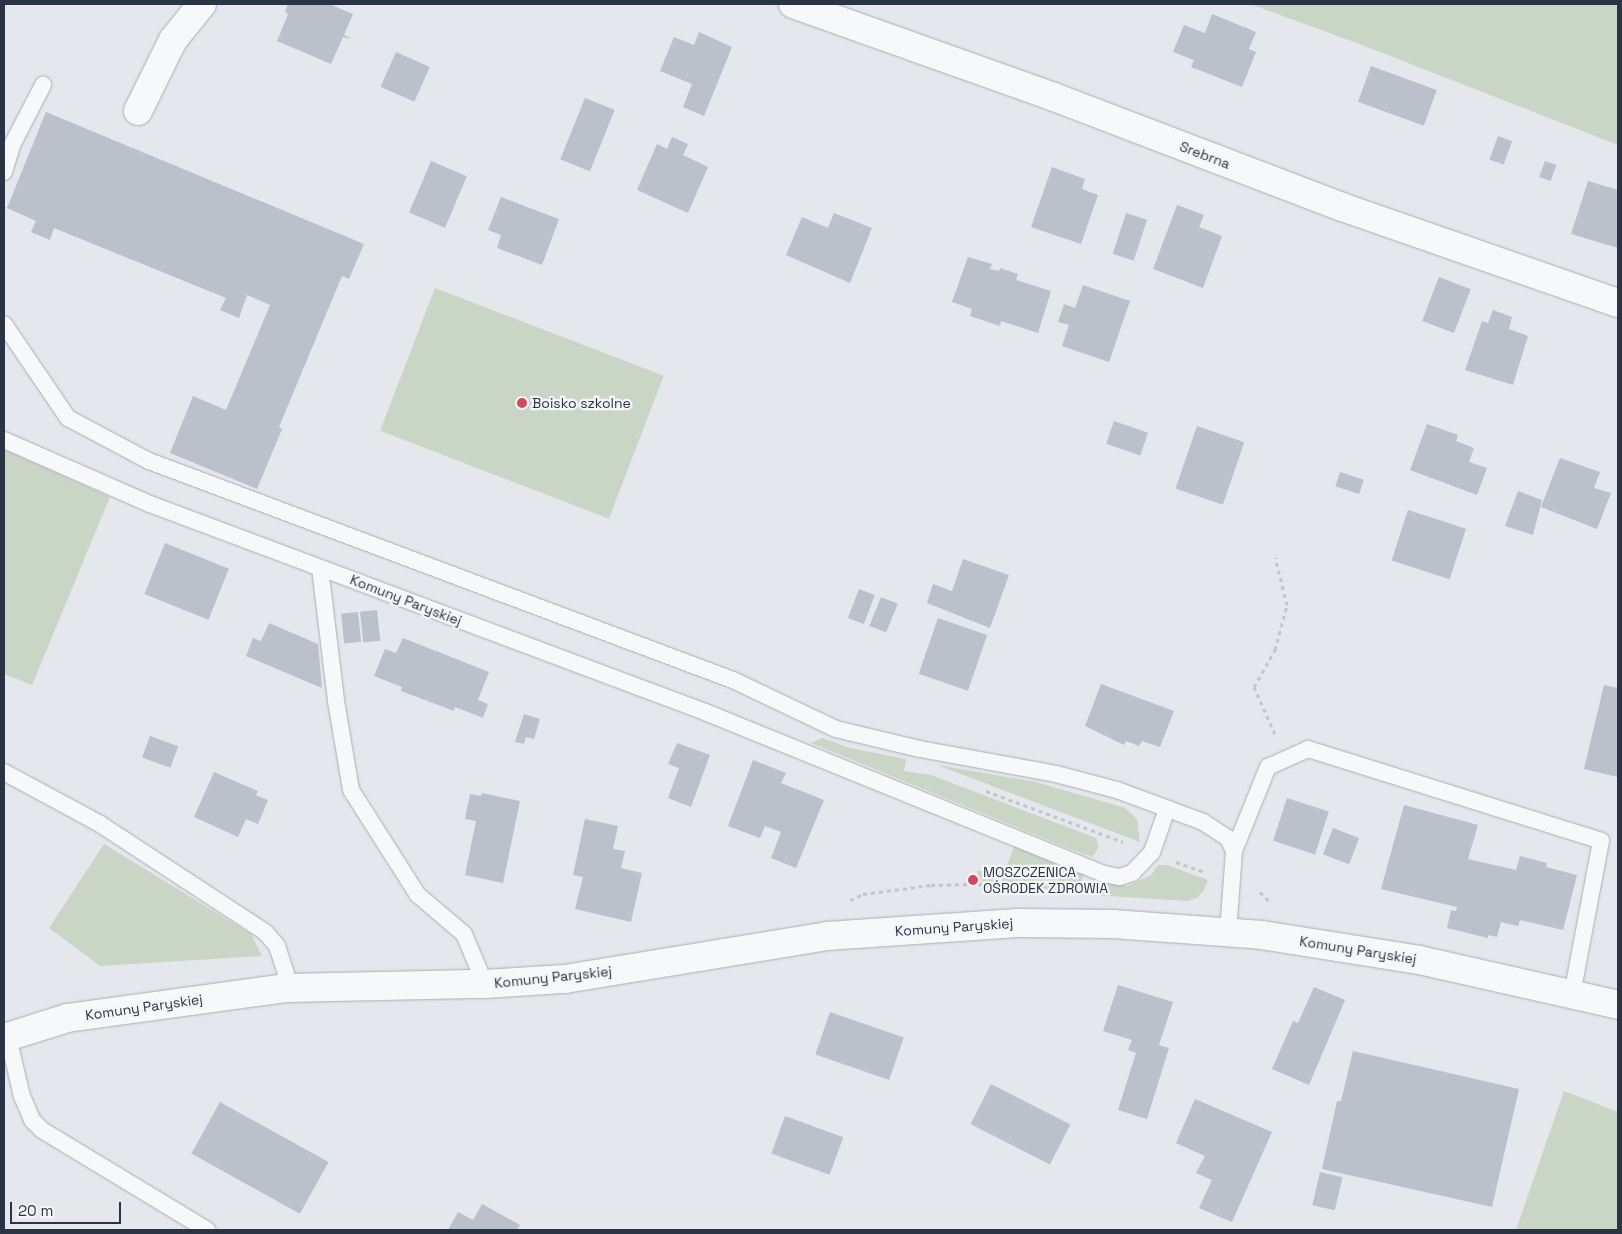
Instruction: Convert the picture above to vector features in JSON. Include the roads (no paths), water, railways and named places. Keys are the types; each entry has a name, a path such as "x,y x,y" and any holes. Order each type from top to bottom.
{"street":[{"path":"138,111 173,40 202,4"},
{"name":"Srebrna","path":"793,4 1054,97 1342,207 1618,303"},
{"name":"Komuny Paryskiej","path":"6,1038 67,1018 287,988 485,984 565,979 827,936 1018,923 1113,924 1228,932 1419,960 1618,1005"}],"lane":[{"path":"4,172 12,145 43,85"},
{"path":"4,324 68,418 149,461 733,680 836,729 920,749 1056,774 1117,790 1218,831 1228,838 1234,851"},
{"name":"Komuny Paryskiej","path":"4,440 150,504 705,712 1104,874 1120,877 1132,873 1152,852 1167,809"},
{"path":"320,568 336,702 352,790 418,895 464,934 485,984"},
{"path":"1228,932 1230,881 1234,851 1268,767 1308,749 1601,841 1572,995"},
{"path":"4,772 100,824 265,932 277,946 286,974 287,988"},
{"path":"6,1038 22,1096 32,1120 42,1130 207,1230"}],"place":[{"name":"Boisko szkolne","path":"522,403"},
{"name":"MOSZCZENICA OŚRODEK ZDROWIA","path":"973,880"}]}
